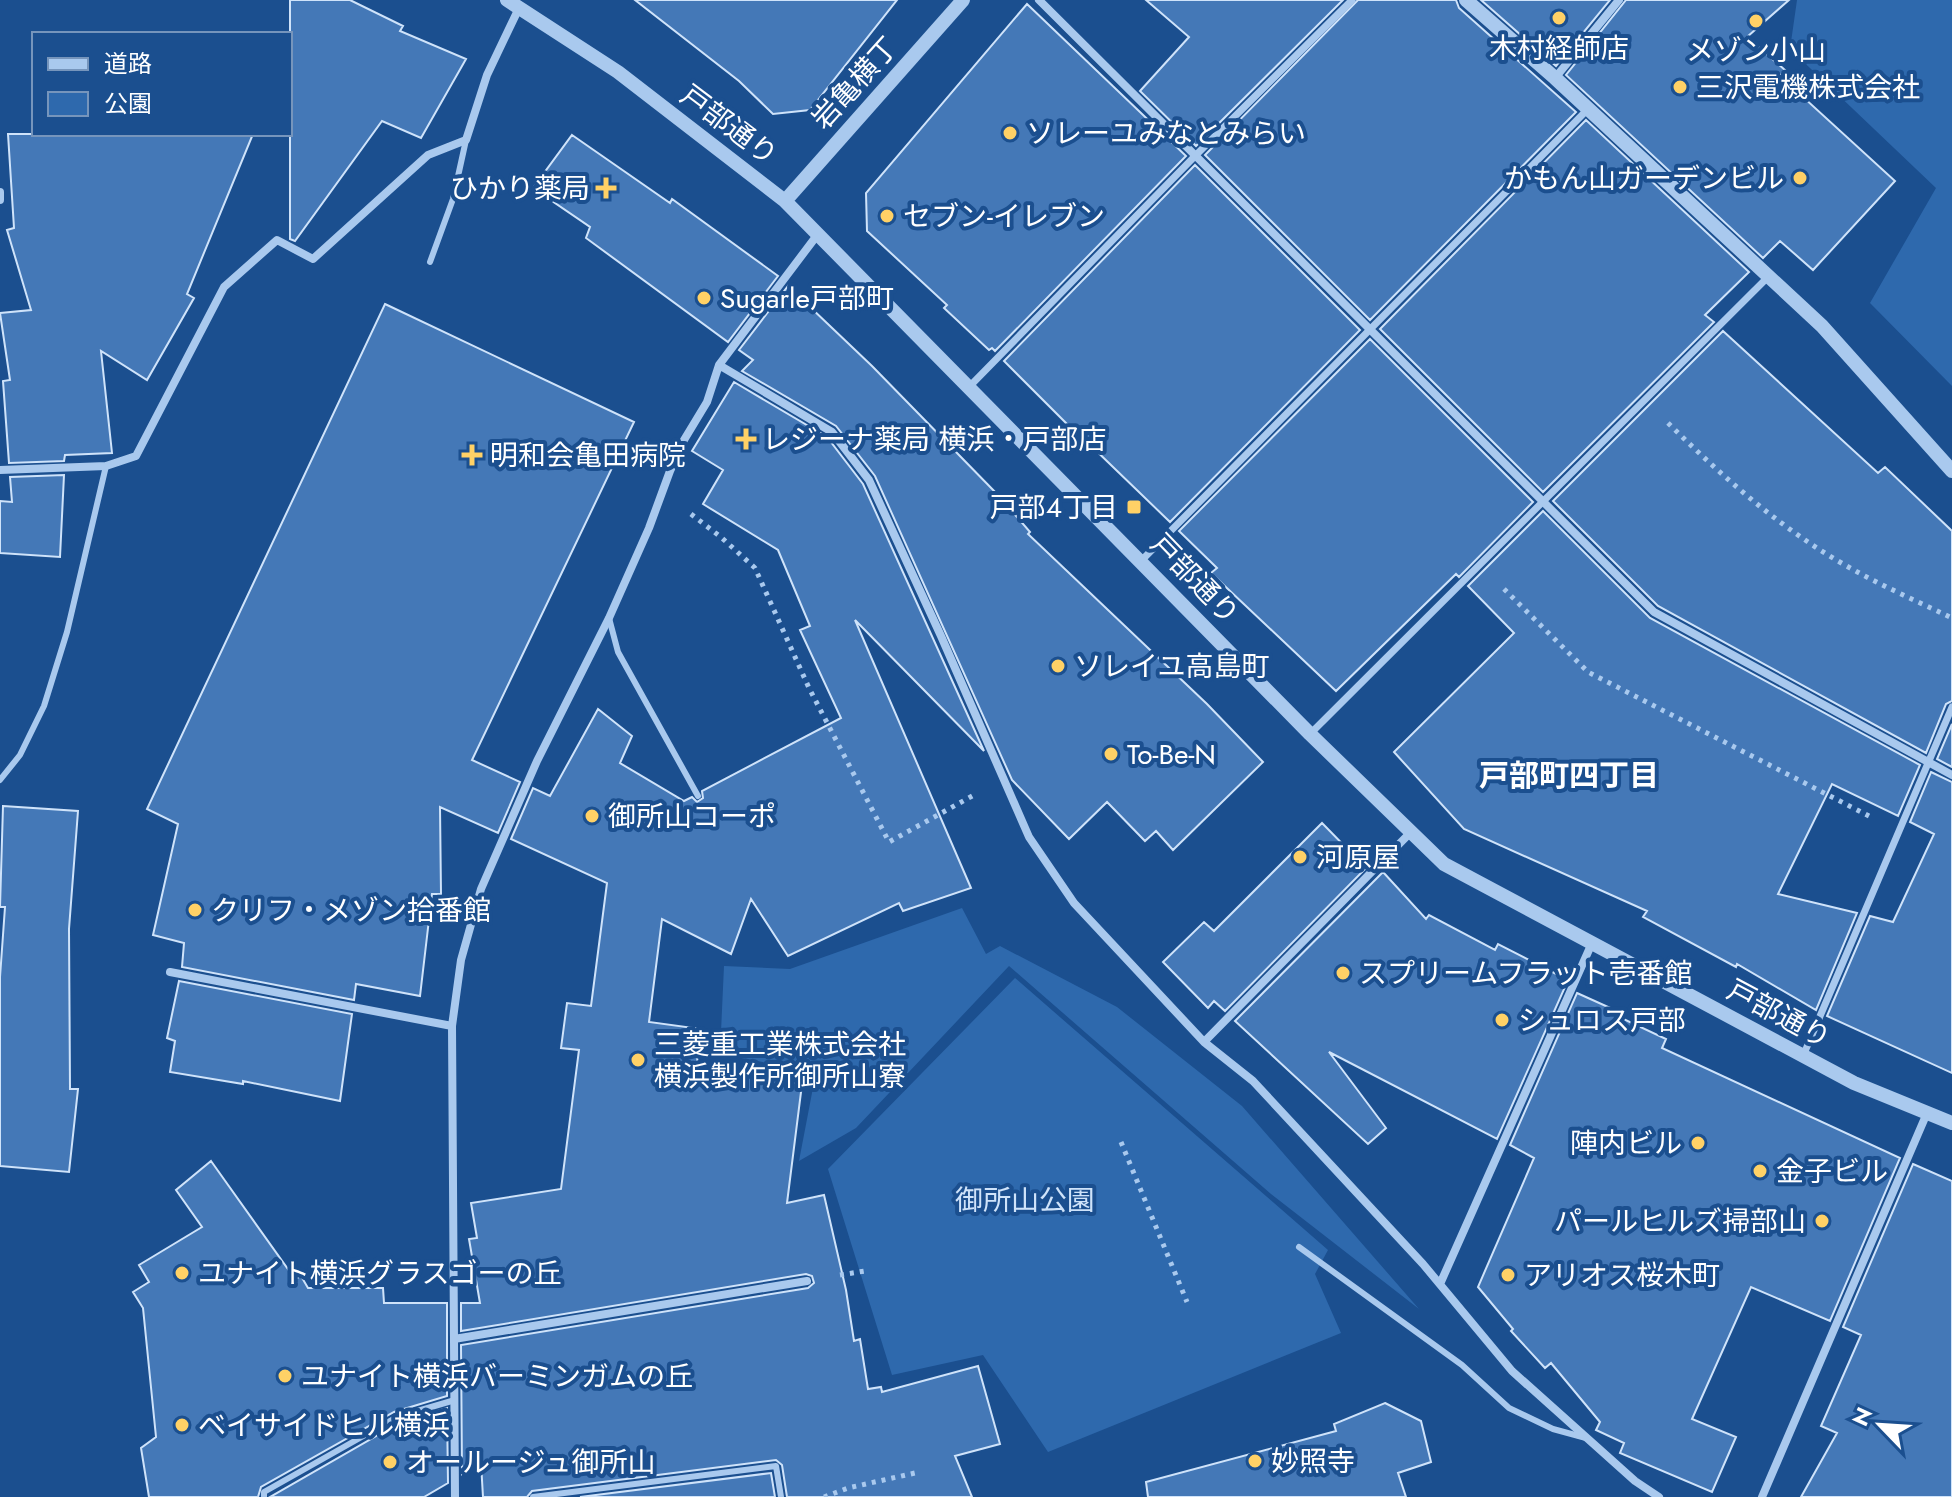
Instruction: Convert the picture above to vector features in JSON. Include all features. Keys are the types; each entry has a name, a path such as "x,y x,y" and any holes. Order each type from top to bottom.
{"street":[{"name":"岩亀横丁","path":"785,201 963,0"},
{"path":"1039,0 1654,612 1952,775"},
{"path":"969,387 1352,0"},
{"path":"1466,0 1555,78 1822,326 1952,471"},
{"path":"1555,78 1619,0"},
{"name":"戸部通り","path":"513,4 618,72 785,201 1310,734 1444,864 1854,1083 1952,1123"},
{"path":"0,470 106,466 136,456 224,287 277,240 313,259 428,155 466,140 513,4"},
{"path":"1141,561 1588,109"},
{"path":"0,192 0,200"},
{"path":"455,1497 452,1026 461,960 481,889 537,761 609,618 684,440 707,402 719,365 818,234"},
{"path":"1310,734 1768,277"},
{"path":"719,365 832,432 869,480 1029,837 1074,903 1204,1042 1253,1081 1440,1284 1512,1371 1635,1481 1659,1497"},
{"path":"1803,1056 1952,707"},
{"path":"1204,1042 1411,832"},
{"path":"1440,1284 1592,943"},
{"path":"170,972 452,1026"},
{"path":"1762,1497 1927,1113"},
{"path":"454,1339 807,1281"}],"lane":[{"path":"430,262 453,199 466,140"},
{"path":"0,780 20,755 44,706 67,632 106,466"},
{"path":"609,618 618,652 698,796"},
{"path":"1299,1247 1462,1365 1509,1408 1553,1429 1587,1438"},
{"path":"264,1497 264,1492 397,1417 455,1400"},
{"path":"533,1497 776,1466 781,1497"}],"path":[{"path":"1644,400 1729,483 1794,531 1851,568 1952,618"},
{"path":"663,492 755,568 809,688 889,842 1003,779"},
{"path":"1479,564 1588,672 1898,831"},
{"path":"1121,1142 1187,1302"},
{"path":"824,1497 848,1488 915,1473"}],"green space":[{"path":"1797,0 1952,0 1952,386 1870,303 1936,188 1790,49"},
{"path":"962,908 986,954 1000,946 1117,1007 1242,1106 1419,1309 1271,1194 1009,966 856,1128 799,1161 816,1072 720,1054 724,966 790,969"},
{"name":"御所山公園","path":"1015,978 1328,1250 1315,1274 1341,1333 1048,1452 983,1355 892,1375 828,1169"}],"building":[{"path":"290,0 350,0 403,26 400,31 466,59 421,138 382,121 295,241 290,239"},
{"path":"635,0 897,0 810,110 773,114 739,81"},
{"path":"1146,0 1343,0 1196,146 1140,91 1189,37"},
{"path":"1358,0 1456,0 1459,8 1576,112 1370,320 1205,155"},
{"path":"1481,0 1610,0 1556,66"},
{"path":"1626,0 1789,0 1747,37 1785,70 1780,76 1895,181 1813,270 1780,241 1763,258 1566,75"},
{"name":"ソレーユみなとみらい","path":"1027,4 1186,156 995,351 992,348 989,350 944,308 947,305 867,231 866,193"},
{"path":"1586,120 1749,272 1705,315 1714,322 1543,492 1380,329"},
{"path":"8,134 252,136 187,294 194,298 147,380 101,351 112,453 65,455 64,461 9,463 3,381 10,380 0,313 31,310 7,230 14,228"},
{"path":"572,135 670,203 672,199 778,276 728,342 586,238 590,227 533,188"},
{"path":"1195,165 1360,330 1170,522 1004,361"},
{"path":"788,286 872,366 998,495 1030,532 1028,534 1207,704 1263,762 1173,850 1156,831 1145,841 1107,802 1069,839 1012,780 875,476 836,426 742,371 753,360 739,350"},
{"path":"385,304 634,422 472,760 520,782 498,833 440,807 441,894 432,894 420,996 356,984 354,1000 182,967 184,943 153,935 178,824 147,809"},
{"path":"1723,331 1878,473 1885,467 1952,531 1952,701 1946,704 1926,753 1658,606 1553,501"},
{"path":"1370,339 1533,502 1459,577 1456,574 1336,691 1211,573 1217,568 1179,531"},
{"path":"734,382 827,437 863,484 984,751 855,620 971,888 903,911 899,903 788,956 751,899 731,954 662,919 649,1022 701,1029 696,1070 802,1084 787,1203 824,1195 846,1290 854,1341 860,1339 868,1389 881,1387 882,1392 978,1366 1000,1444 955,1456 972,1497 787,1497 782,1465 776,1460 532,1491 527,1497 483,1497 481,1463 462,1474 461,1345 808,1288 814,1283 812,1276 806,1274 461,1331 461,1303 480,1303 469,1239 477,1238 471,1203 561,1189 579,1050 561,1048 567,1003 591,1006 607,883 511,839 533,788 550,796 598,709 632,736 620,763 684,801 692,797 697,802 703,798 702,791 841,718 800,630 810,626 778,550 703,504 723,470 692,451"},
{"path":"64,475 60,557 0,553 0,501 12,502 10,477"},
{"path":"1543,511 1650,618 1920,765 1898,816 1832,784 1778,894 1857,913 1816,1010 1737,964 1736,967 1643,917 1647,911 1464,829 1394,752 1514,633 1468,586"},
{"path":"1952,724 1952,767 1937,759"},
{"path":"1931,772 1952,782 1952,1073 1827,1016 1870,916 1893,922 1934,834 1910,822"},
{"path":"3,806 78,811 69,929 70,1089 78,1089 69,1172 0,1166 0,977 5,907 0,907"},
{"path":"1322,823 1366,868 1225,1011 1214,1001 1208,1008 1163,962 1204,922 1214,931"},
{"path":"1383,872 1426,919 1429,915 1495,950 1498,944 1564,978 1561,985 1565,987 1497,1139 1329,1052 1386,1128 1368,1144 1235,1021"},
{"path":"179,981 352,1014 340,1101 243,1081 243,1084 170,1072 175,1041 167,1038"},
{"path":"1577,993 1666,1039 1662,1048 1900,1158 1830,1321 1751,1287 1692,1419 1736,1437 1712,1492 1620,1453 1624,1443 1596,1430 1600,1422 1551,1363 1545,1368 1511,1331 1513,1329 1478,1287 1534,1158 1510,1145"},
{"path":"211,1161 295,1279 301,1276 308,1288 383,1288 384,1303 447,1303 447,1396 394,1412 261,1487 258,1497 149,1497 141,1448 156,1437 143,1308 133,1292 149,1282 139,1265 202,1227 176,1190"},
{"path":"1913,1164 1952,1181 1952,1497 1801,1497 1837,1433 1821,1426 1861,1335 1843,1327"},
{"path":"1385,1403 1421,1421 1431,1462 1398,1473 1406,1497 1148,1497 1146,1482 1336,1431 1334,1424"},
{"path":"447,1408 448,1483 424,1497 270,1497 399,1423"},
{"path":"771,1473 775,1497 580,1497"}],"place":[{"name":"木村経師店","path":"1559,18"},
{"name":"メゾン小山","path":"1756,21"},
{"name":"三沢電機株式会社","path":"1680,87"},
{"name":"ソレーユみなとみらい","path":"1010,133"},
{"name":"かもん山ガーデンビル","path":"1800,178"},
{"name":"ひかり薬局","path":"606,188"},
{"name":"セブン-イレブン","path":"887,216"},
{"name":"Sugarle戸部町","path":"704,298"},
{"name":"レジーナ薬局 横浜・戸部店","path":"746,439"},
{"name":"明和会亀田病院","path":"472,455"},
{"name":"戸部4丁目","path":"1134,507"},
{"name":"ソレイユ高島町","path":"1058,666"},
{"name":"To-Be-N","path":"1111,754"},
{"name":"御所山コーポ","path":"592,816"},
{"name":"河原屋","path":"1300,857"},
{"name":"クリフ・メゾン拾番館","path":"195,910"},
{"name":"スプリームフラット壱番館","path":"1343,973"},
{"name":"シュロス戸部","path":"1502,1020"},
{"name":"三菱重工業株式会社 横浜製作所御所山寮","path":"638,1060"},
{"name":"陣内ビル","path":"1698,1143"},
{"name":"金子ビル","path":"1760,1171"},
{"name":"パールヒルズ掃部山","path":"1822,1221"},
{"name":"ユナイト横浜グラスゴーの丘","path":"182,1273"},
{"name":"アリオス桜木町","path":"1508,1275"},
{"name":"ユナイト横浜バーミンガムの丘","path":"285,1376"},
{"name":"ベイサイドヒル横浜","path":"182,1425"},
{"name":"妙照寺","path":"1255,1461"},
{"name":"オールージュ御所山","path":"390,1462"}],"district":[{"name":"戸部町四丁目","path":"1569,775"}]}
